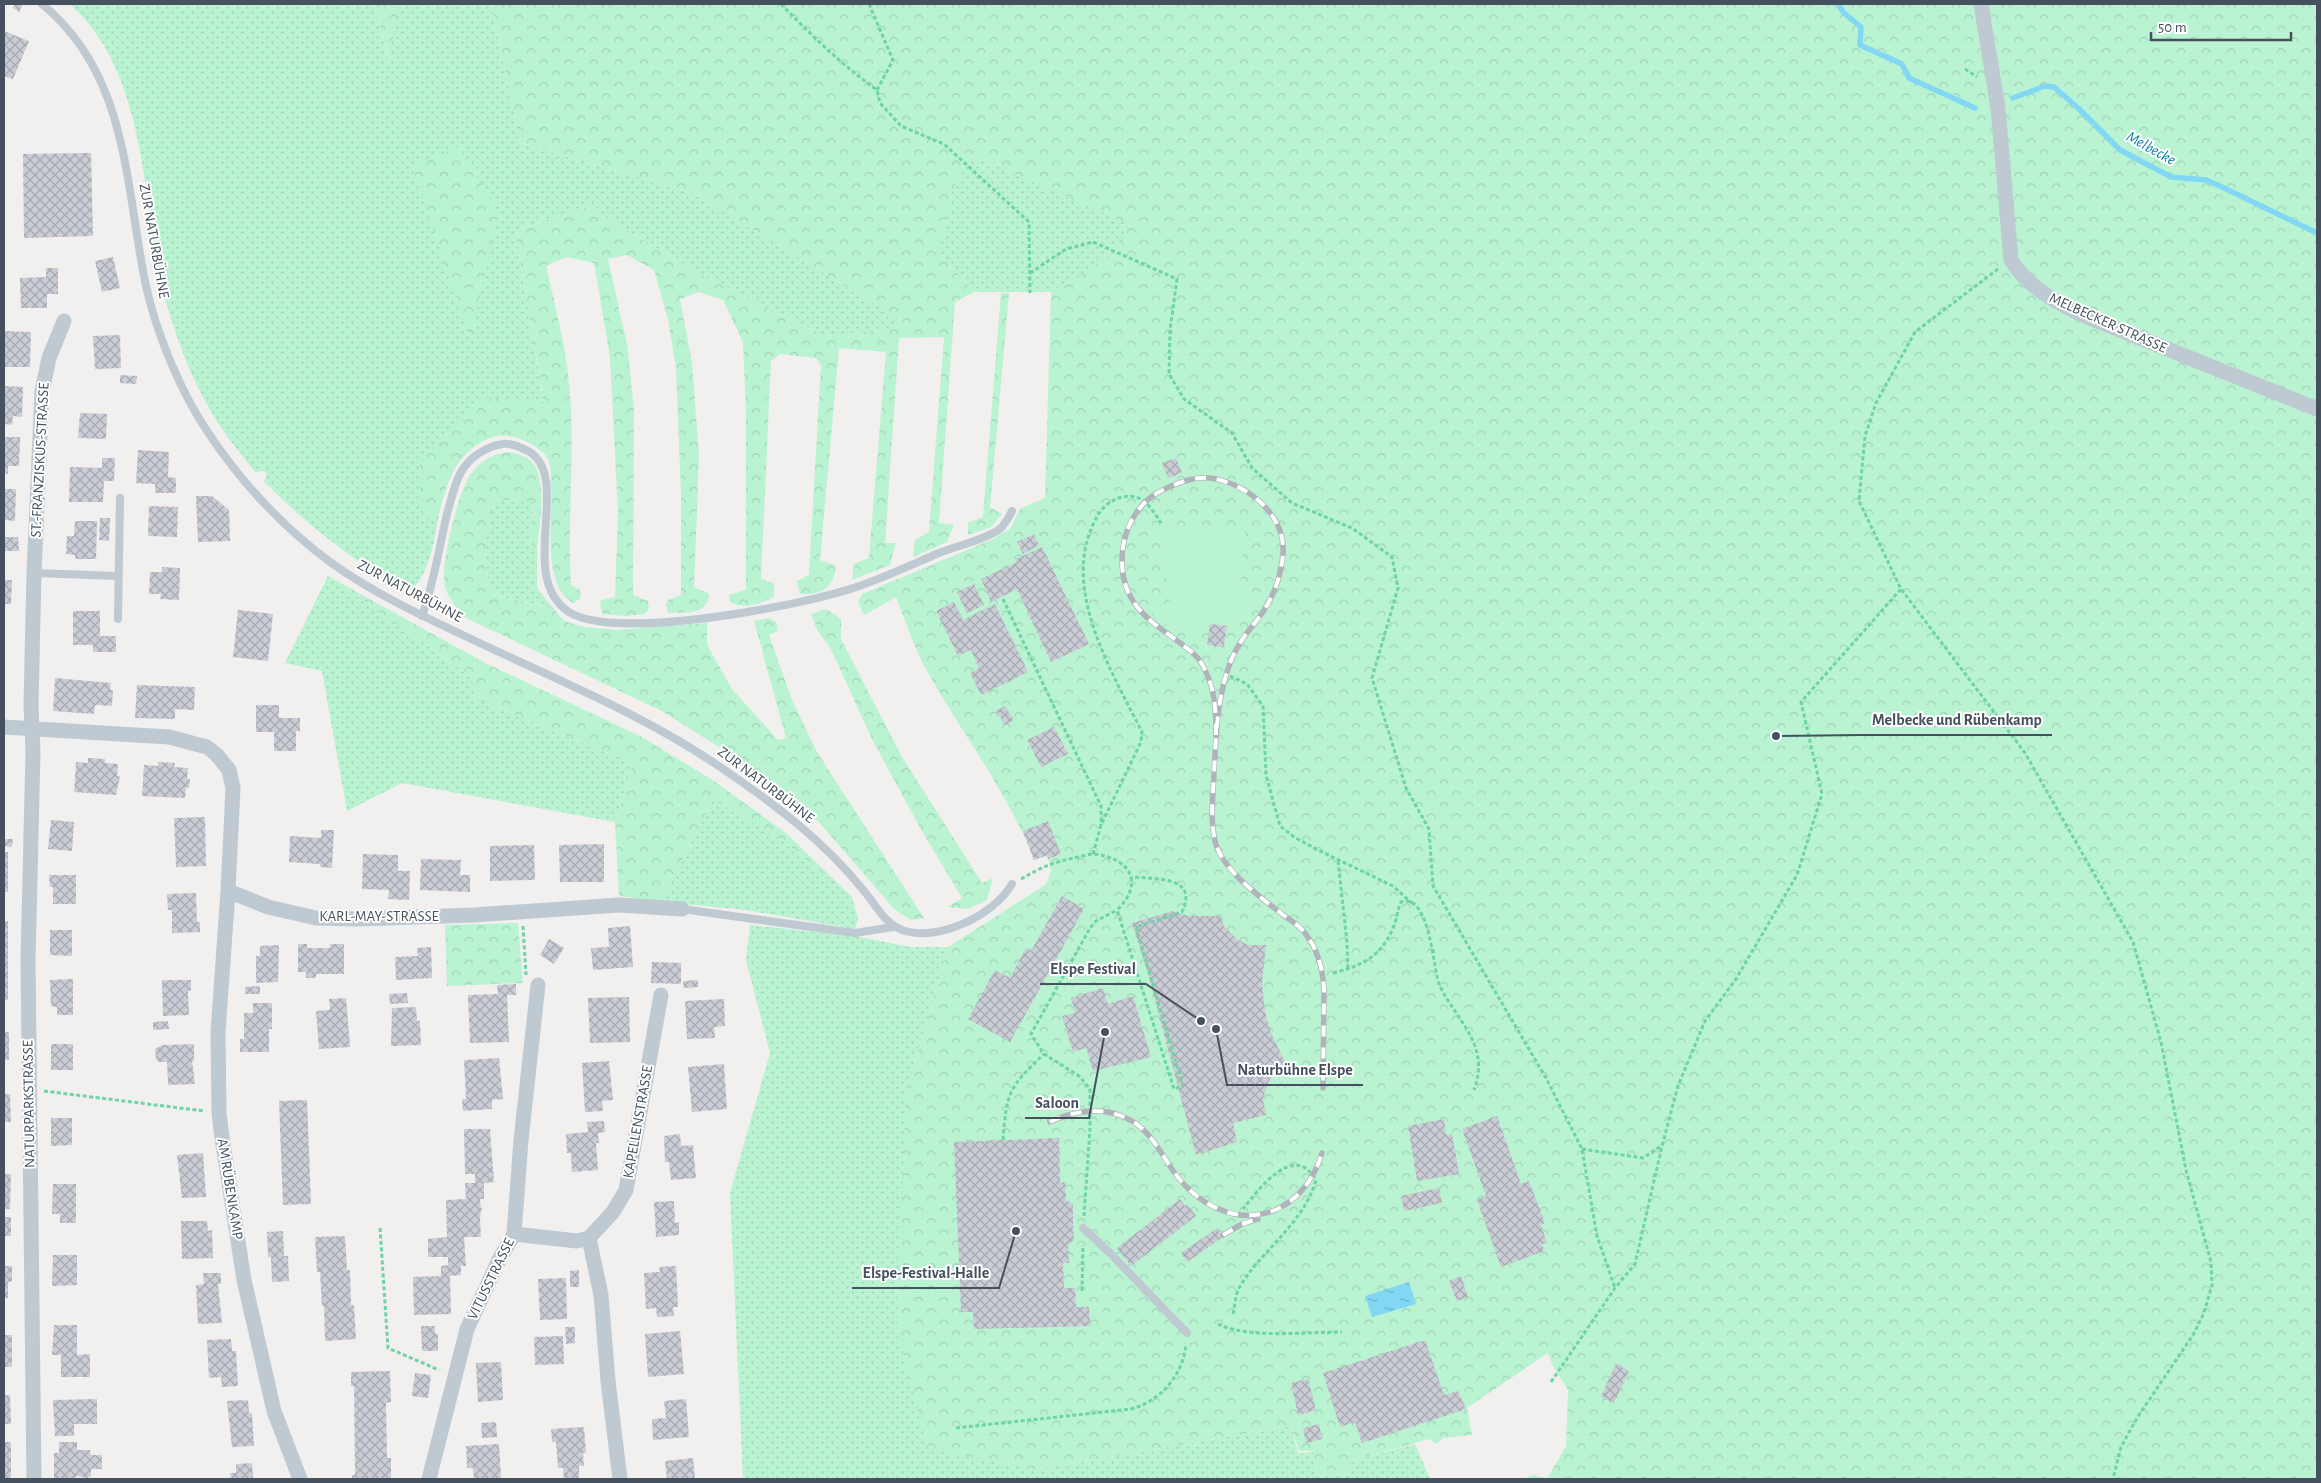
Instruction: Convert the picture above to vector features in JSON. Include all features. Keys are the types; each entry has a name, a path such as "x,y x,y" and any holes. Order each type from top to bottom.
{"street":[{"path":"1981,4 1998,108 2011,260"},
{"name":"MELBECKER STRASSE","path":"2011,260 2018,271 2047,297 2080,314 2317,409"},
{"name":"ST.-FRANZISKUS-STRASSE","path":"32,729 34,573 42,391 49,358 64,321"},
{"path":"4,727 169,737 207,747 217,755 229,770 233,788 228,891"},
{"name":"NATURPARKSTRASSE","path":"32,729 28,959 34,1479"},
{"name":"KARL-MAY-STRASSE","path":"228,891 268,906 316,918 358,919 474,915 620,905 682,908"},
{"name":"AM RÜBENKAMP","path":"228,891 218,1032 219,1113 244,1280 274,1411 300,1479"},
{"name":"VITUSSTRASSE","path":"429,1479 467,1329 500,1258 514,1234 521,1140 538,985"},
{"name":"KAPELLENSTRASSE","path":"589,1238 613,1212 626,1190 660,995"},
{"path":"514,1234 577,1241 589,1238 601,1295 608,1381 620,1479"}],"lane":[{"name":"ZUR NATURBÜHNE","path":"42,4 62,22 81,45 98,75 111,106 132,193 151,304 177,374 207,432 245,482 299,536 353,577 422,616 640,718 719,766 782,811 809,834 855,879 893,927"},
{"path":"422,616 431,591 447,514 460,473 472,458 496,445 508,444 519,447 532,454 541,463 546,488 545,564 549,587 557,601 569,612 600,622 643,623 744,613 814,600 860,586 960,544 993,533 1005,523 1012,511"},
{"path":"118,619 120,498"},
{"path":"34,573 118,576"},
{"path":"682,908 855,933 893,927 925,935 946,929 991,909 1005,896 1012,884"},
{"path":"1083,1228 1111,1254 1187,1333"}],"path":[{"path":"781,4 828,51 845,63 858,77 877,90"},
{"path":"869,4 893,60 877,90 880,103 901,126 944,144 1029,222 1030,293"},
{"path":"1030,273 1066,248 1094,242 1177,279 1170,330 1169,374 1184,398 1232,433 1252,468 1292,503 1352,528 1392,557 1398,588 1372,678 1406,788 1429,829 1433,886 1546,1078 1582,1149 1597,1236 1615,1288"},
{"path":"2011,260 1916,332 1876,404 1865,436 1859,501 1901,589 2025,753 2133,942 2161,1042 2186,1170 2212,1262 2212,1286 2204,1314 2193,1335 2137,1418 2121,1447 2113,1479"},
{"path":"1093,854 1102,825 1140,742 1142,732 1106,660 1094,629 1085,596 1084,555 1099,514 1107,504 1117,498 1130,495 1146,502 1161,523"},
{"path":"1551,1382 1615,1288 1636,1264 1662,1146 1678,1086 1705,1021 1736,979 1797,875 1822,794 1801,702 1901,589"},
{"path":"1003,599 1101,806 1102,825"},
{"path":"1230,676 1248,684 1263,706 1266,775 1280,826 1294,837 1393,886 1420,913 1430,934 1436,976 1439,984 1468,1028 1475,1043 1479,1061 1478,1079 1474,1090"},
{"path":"1012,884 1050,863 1093,854 1118,861 1132,877 1133,886 1129,896 1117,910 1096,921 1090,928 1031,1034 1044,1054 1079,1076 1090,1089 1090,1128 1083,1228 1082,1291"},
{"path":"1338,860 1347,942 1348,970"},
{"path":"1117,910 1174,1089 1183,1086 1136,927 1182,912 1187,901 1187,893 1180,885 1169,880 1132,877"},
{"path":"1333,974 1366,962 1377,952 1394,927 1401,902 1407,901 1414,905"},
{"path":"521,911 527,984 538,985"},
{"path":"1003,1140 1005,1110 1012,1089 1044,1054"},
{"path":"29,1089 219,1113"},
{"path":"1582,1149 1643,1158 1662,1146"},
{"path":"1233,1314 1238,1289 1303,1211 1312,1196 1316,1180 1302,1167 1288,1167 1269,1178 1243,1209"},
{"path":"380,1228 388,1348 454,1376"},
{"path":"1218,1324 1230,1330 1251,1332 1342,1332"},
{"path":"956,1428 1131,1409 1146,1405 1158,1397 1177,1372 1185,1356 1187,1333"}],"green space":[{"path":"69,4 374,4 388,59 398,4 491,4 520,143 693,193 899,319 891,329 825,336 700,274 588,207 515,230 544,404 479,397 434,519 439,514 426,568 415,586 408,591 368,568 332,542 281,498 264,482 267,474 264,471 255,472 225,433 209,408 183,353 164,296 155,253 141,155 127,98 117,71 104,46 88,23"},
{"path":"374,4 398,4 389,61"},
{"path":"491,4 2317,4 2317,1479 1547,1479 1566,1446 1568,1390 1553,1366 1548,1353 1467,1408 1472,1435 1443,1438 1437,1444 1429,1439 1351,1461 1350,1474 1317,1477 1313,1451 1299,1451 1291,1426 1034,1470 927,1448 897,1329 906,1095 948,947 1045,885 1050,874 1050,868 1047,856 1034,860 998,787 922,662 896,597 864,615 858,602 862,594 991,540 1010,529 1020,509 1045,498 1051,292 1112,255 1129,224 977,158 966,168 958,178 953,190 942,239 937,251 974,292 955,302 939,523 954,525 947,542 913,557 915,540 929,532 944,337 899,338 885,543 896,543 890,565 852,580 854,564 869,558 886,352 839,348 820,560 836,566 829,585 820,592 800,594 797,581 809,575 821,365 816,358 780,354 771,361 761,579 774,583 774,597 752,605 740,606 730,602 729,595 746,590 746,412 743,342 723,300 699,292 680,299 692,363 699,456 694,587 709,594 705,606 688,612 668,613 666,604 668,600 681,595 681,495 676,368 668,319 654,270 627,255 608,259 627,344 634,410 633,595 648,601 649,609 644,614 626,616 603,614 600,606 601,600 615,597 618,512 610,357 594,263 567,257 546,266 562,337 570,391 571,585 581,591 580,599 573,603 563,594 556,581 552,566 551,548 550,465 543,453 527,442 514,437 501,436 477,445 456,466 439,514 434,519 421,516 420,460 479,397 544,403 515,230 588,207 700,274 825,336 891,329 899,319 693,193 520,143"},
{"path":"1207,4 1125,248 1051,292 974,292 924,237 948,164"},
{"path":"459,147 499,212 470,341 412,166"},
{"path":"1001,293 1009,293 990,507 1002,514 991,527 968,535 968,523 983,517"},
{"path":"508,452 527,458 534,465 539,475 541,487 540,527 537,549 531,550 533,502 496,499 487,535 486,556 488,576 494,595 554,609 564,621 585,627 617,630 707,623 707,645 732,689 778,740 786,738 754,621 769,618 776,622 778,631 769,635 792,700 817,752 924,918 911,920 894,909 819,822 739,760 662,711 464,617 448,595 444,580 444,569 452,524 472,472 488,458"},
{"path":"496,499 533,502 531,549 537,549 537,588 554,609 494,595 488,576 486,556 487,535"},
{"path":"1245,530 1239,599 1259,601 1243,621 1234,627 1215,632 1178,632 1145,607 1170,603 1159,532"},
{"path":"328,576 472,677 475,699 633,763 615,822 402,783 347,811 322,671 285,663"},
{"path":"328,576 485,663 642,737 714,781 786,833 852,897 781,839 713,799 661,902 619,896 615,822 633,763 475,699 472,677"},
{"path":"826,609 841,619 841,639 902,757 982,883 993,878 987,900 968,909 947,907 962,898 919,826 872,739 831,649 818,631 811,614"},
{"path":"713,799 781,839 852,897 858,919 855,929 746,910 661,902"},
{"path":"518,923 523,983 447,986 445,925"},
{"path":"750,925 855,936 910,947 948,947 906,1095 1034,1470 1291,1426 1298,1453 1313,1452 1317,1477 1350,1474 1351,1461 1415,1444 1430,1479 743,1479 730,1193 770,1053 746,960"},
{"path":"1534,1475 1547,1479 1522,1479"}],"water":[{"path":"1409,1282 1416,1304 1372,1317 1365,1296"}],"building":[{"path":"15,4 23,4 19,12 13,8"},
{"path":"4,31 29,41 13,79 4,76"},
{"path":"91,153 93,236 24,238 23,154"},
{"path":"113,257 120,288 102,292 95,261"},
{"path":"46,268 58,268 58,294 47,294 47,308 21,308 20,278 46,277"},
{"path":"4,331 31,332 30,367 4,367"},
{"path":"120,335 121,368 95,369 93,336"},
{"path":"120,375 137,376 136,384 120,383"},
{"path":"4,386 23,387 22,417 13,416 12,425 4,424"},
{"path":"80,413 107,414 106,439 78,438"},
{"path":"4,437 20,437 19,466 8,466 8,474 4,473"},
{"path":"138,450 169,452 168,477 176,478 176,493 155,493 155,484 136,483"},
{"path":"102,458 115,458 114,481 104,481 103,502 69,502 70,467 102,468"},
{"path":"1176,458 1182,473 1168,478 1162,463"},
{"path":"4,489 16,489 15,521 4,520"},
{"path":"196,496 212,496 229,510 230,541 198,542"},
{"path":"149,506 178,507 177,537 148,536"},
{"path":"100,518 110,518 109,541 99,540"},
{"path":"75,521 97,521 96,559 75,559 75,555 66,554 67,536 74,536"},
{"path":"1034,534 1039,545 1023,554 1017,542"},
{"path":"4,537 18,537 19,551 4,551"},
{"path":"1042,547 1089,644 1051,662 1017,589 991,602 981,579 1017,562 1016,559"},
{"path":"162,567 180,568 179,600 160,599 161,594 149,594 150,572 162,572"},
{"path":"4,580 12,580 11,604 4,604"},
{"path":"974,584 984,605 967,613 957,592"},
{"path":"954,602 963,620 995,604 1028,672 981,695 970,673 979,668 971,650 958,656 936,611"},
{"path":"238,610 273,614 268,661 233,657"},
{"path":"73,611 100,611 100,636 116,636 116,652 93,652 93,645 73,645"},
{"path":"1210,624 1227,626 1224,647 1207,645"},
{"path":"55,678 111,683 110,690 113,690 112,706 95,705 94,714 53,711"},
{"path":"137,685 195,687 194,710 175,709 175,719 135,718"},
{"path":"256,705 279,705 279,718 300,718 300,731 296,731 296,751 274,751 274,732 256,732"},
{"path":"1005,706 1014,720 1005,725 996,711"},
{"path":"1054,727 1068,754 1041,767 1027,740"},
{"path":"88,758 105,759 105,763 118,764 117,776 120,776 116,795 74,792 76,762 88,763"},
{"path":"158,762 175,763 174,767 188,768 187,779 190,779 189,788 186,787 185,798 142,796 144,765 158,766"},
{"path":"205,817 206,866 176,867 174,818"},
{"path":"51,820 74,822 72,851 48,849"},
{"path":"1048,821 1061,854 1048,859 1047,855 1034,860 1023,831"},
{"path":"321,830 334,830 332,868 320,867 320,864 289,862 290,836 321,838"},
{"path":"4,839 13,839 12,847 4,846"},
{"path":"604,844 604,882 560,882 559,845"},
{"path":"534,845 535,880 490,881 490,846"},
{"path":"4,852 8,852 8,892 4,892"},
{"path":"363,854 398,855 398,871 410,871 409,900 388,899 389,890 362,889"},
{"path":"421,859 461,860 460,875 470,875 470,892 420,890"},
{"path":"49,875 76,875 76,904 53,904 53,887 50,887"},
{"path":"196,893 197,922 200,922 200,932 172,933 172,910 168,910 167,894"},
{"path":"1062,896 1084,909 1010,1042 968,1019 995,970 1010,978 1026,948 1031,951"},
{"path":"1173,911 1188,916 1221,916 1223,925 1238,940 1248,945 1266,945 1262,982 1265,1012 1271,1033 1287,1066 1272,1076 1268,1083 1263,1099 1266,1115 1233,1123 1237,1142 1196,1155 1150,981 1132,923"},
{"path":"4,921 8,921 8,1000 4,1000"},
{"path":"630,926 633,967 593,970 591,948 609,947 608,928"},
{"path":"50,930 72,930 72,956 50,955"},
{"path":"549,939 564,948 554,964 540,955"},
{"path":"298,944 307,944 307,948 330,948 330,944 344,944 344,974 316,974 316,978 306,978 306,972 298,972"},
{"path":"279,945 278,982 256,983 256,956 260,956 260,946"},
{"path":"431,947 432,978 396,980 395,957 418,956 417,948"},
{"path":"652,962 681,963 681,984 651,983"},
{"path":"73,979 73,1015 57,1015 57,1007 51,1006 50,980"},
{"path":"162,980 191,980 191,990 188,991 189,1015 163,1016"},
{"path":"698,980 698,987 684,988 683,981"},
{"path":"516,984 516,995 507,995 509,1042 470,1043 468,995 498,994 497,985"},
{"path":"260,986 260,994 245,994 245,987"},
{"path":"1103,988 1108,1004 1133,996 1151,1057 1093,1071 1086,1048 1073,1052 1062,1016 1075,1013 1071,998"},
{"path":"407,993 408,1003 390,1004 389,994"},
{"path":"629,997 630,1042 590,1043 588,998"},
{"path":"346,998 350,1047 319,1049 316,1011 330,1010 329,999"},
{"path":"724,999 725,1026 714,1027 715,1038 687,1039 685,1001"},
{"path":"253,1003 272,1003 272,1029 269,1029 269,1052 240,1052 240,1039 244,1039 244,1013 253,1013"},
{"path":"416,1007 417,1021 420,1021 421,1045 391,1046 392,1008"},
{"path":"168,1021 169,1029 153,1030 153,1022"},
{"path":"4,1032 9,1032 9,1060 4,1060"},
{"path":"51,1044 73,1044 73,1070 51,1070"},
{"path":"194,1044 194,1061 192,1061 195,1084 168,1085 167,1062 159,1062 156,1059 155,1049 162,1045"},
{"path":"499,1058 503,1099 492,1100 492,1109 463,1111 462,1099 466,1099 464,1060"},
{"path":"609,1061 613,1100 602,1101 603,1111 585,1112 582,1063"},
{"path":"724,1064 727,1109 692,1112 688,1067"},
{"path":"4,1094 10,1094 11,1122 4,1122"},
{"path":"307,1100 311,1204 283,1205 279,1101"},
{"path":"1497,1116 1521,1184 1529,1181 1545,1223 1541,1225 1547,1243 1542,1244 1544,1251 1501,1267 1477,1200 1486,1196 1462,1129"},
{"path":"51,1118 72,1118 72,1145 51,1146"},
{"path":"1444,1119 1446,1135 1452,1134 1459,1174 1417,1181 1408,1126"},
{"path":"604,1121 605,1132 598,1133 599,1143 596,1143 598,1170 572,1172 571,1153 567,1153 566,1134 588,1132 587,1122"},
{"path":"464,1129 490,1129 494,1182 484,1183 484,1199 480,1199 483,1210 481,1210 480,1219 481,1237 464,1237 466,1266 461,1266 461,1275 450,1276 451,1314 414,1315 413,1277 441,1276 441,1266 448,1265 448,1257 428,1257 428,1239 447,1237 446,1200 466,1199 465,1183 475,1183 475,1174 465,1174"},
{"path":"680,1134 681,1146 693,1145 696,1178 671,1180 669,1162 665,1162 664,1136"},
{"path":"1059,1138 1060,1183 1065,1182 1066,1200 1073,1204 1074,1240 1068,1245 1069,1263 1063,1263 1064,1288 1075,1288 1076,1307 1089,1307 1090,1326 974,1329 973,1312 961,1312 954,1142"},
{"path":"203,1153 206,1197 182,1198 177,1155"},
{"path":"4,1174 11,1174 10,1209 4,1209"},
{"path":"53,1184 76,1184 76,1223 60,1223 60,1214 52,1214"},
{"path":"1439,1188 1442,1203 1404,1211 1401,1196"},
{"path":"1180,1199 1185,1206 1187,1204 1196,1216 1131,1266 1117,1248"},
{"path":"674,1201 675,1223 679,1222 679,1235 656,1237 654,1202"},
{"path":"4,1217 11,1217 11,1236 4,1236"},
{"path":"181,1221 207,1221 208,1231 212,1230 213,1258 182,1259"},
{"path":"1217,1228 1223,1237 1187,1262 1181,1253"},
{"path":"283,1231 284,1256 288,1256 289,1281 272,1282 267,1232"},
{"path":"345,1236 347,1270 350,1270 351,1305 354,1305 356,1339 325,1341 324,1306 322,1306 320,1272 317,1272 315,1237"},
{"path":"53,1255 77,1255 77,1285 52,1286"},
{"path":"4,1266 12,1266 12,1281 8,1282 8,1298 4,1298"},
{"path":"676,1266 678,1307 673,1307 674,1316 657,1317 656,1308 646,1309 644,1273 660,1272 659,1267"},
{"path":"579,1270 579,1287 570,1287 570,1271"},
{"path":"203,1273 221,1273 221,1284 218,1284 222,1323 198,1324 196,1285 204,1284"},
{"path":"1461,1276 1468,1297 1457,1301 1449,1281"},
{"path":"566,1278 567,1319 540,1320 538,1279"},
{"path":"54,1325 77,1325 77,1355 90,1354 90,1377 61,1377 61,1355 52,1355"},
{"path":"421,1326 435,1326 435,1334 438,1334 438,1351 422,1351"},
{"path":"565,1327 575,1327 575,1343 566,1344"},
{"path":"680,1331 684,1374 648,1377 645,1334"},
{"path":"4,1335 12,1335 12,1367 4,1367"},
{"path":"563,1336 564,1364 535,1365 534,1337"},
{"path":"231,1339 232,1351 236,1351 238,1386 222,1387 221,1377 209,1378 207,1340"},
{"path":"1425,1340 1444,1395 1458,1391 1466,1409 1362,1443 1355,1422 1340,1427 1323,1373"},
{"path":"501,1362 503,1400 478,1402 476,1363"},
{"path":"1616,1364 1629,1371 1614,1403 1601,1396"},
{"path":"390,1371 391,1402 386,1403 387,1458 391,1458 391,1479 352,1479 352,1475 355,1475 354,1386 351,1386 351,1372"},
{"path":"415,1373 431,1375 428,1398 412,1396"},
{"path":"1308,1379 1316,1410 1298,1415 1291,1383"},
{"path":"4,1395 10,1395 11,1424 4,1424"},
{"path":"97,1399 97,1424 74,1424 74,1436 55,1436 53,1400"},
{"path":"686,1399 689,1437 653,1440 652,1419 666,1418 664,1401"},
{"path":"248,1400 249,1413 252,1413 254,1446 232,1447 227,1401"},
{"path":"496,1422 497,1437 482,1438 481,1423"},
{"path":"1319,1424 1322,1439 1306,1443 1303,1428"},
{"path":"584,1427 586,1453 583,1453 584,1466 579,1466 579,1479 564,1479 563,1468 558,1468 556,1442 552,1442 551,1429"},
{"path":"4,1442 11,1442 11,1478 9,1479 4,1479"},
{"path":"59,1442 77,1442 77,1450 90,1450 91,1455 102,1455 102,1469 91,1469 91,1476 87,1478 76,1476 76,1479 54,1479 54,1453 59,1453"},
{"path":"499,1444 501,1479 474,1479 473,1468 467,1468 466,1446"},
{"path":"693,1458 695,1479 667,1479 665,1461"},
{"path":"252,1463 253,1479 231,1479 230,1473 236,1473 236,1464"}],"waterway":[{"name":"Melbecke","path":"1838,4 1844,13 1861,27 1860,45 1902,64 1909,78 1975,108"},
{"name":"Melbecke","path":"2013,98 2045,86 2054,87 2120,150 2171,177 2206,180 2317,233"}],"railway":[{"path":"1216,735 1214,697 1205,670 1193,653 1157,626 1138,608 1126,588 1123,575 1124,540 1137,512 1143,504 1159,492 1190,479 1210,478 1224,481 1250,494 1271,514 1278,526 1282,539 1282,563 1275,589 1262,613 1235,651 1220,699 1213,824 1215,841 1225,862 1242,882 1302,929 1317,955 1323,976 1324,990 1323,1088"},
{"path":"1050,1122 1080,1112 1090,1111 1110,1113 1130,1120 1144,1130 1174,1172 1194,1194 1218,1209 1246,1215 1275,1210 1284,1206 1299,1194 1315,1171 1322,1153"},
{"path":"1223,1235 1242,1224 1258,1219"}],"place":[{"name":"Melbecke und Rübenkamp","path":"1776,736"},
{"name":"Elspe Festival","path":"1201,1021"},
{"name":"Naturbühne Elspe","path":"1216,1029"},
{"name":"Saloon","path":"1105,1032"},
{"name":"Elspe-Festival-Halle","path":"1016,1231"}]}
